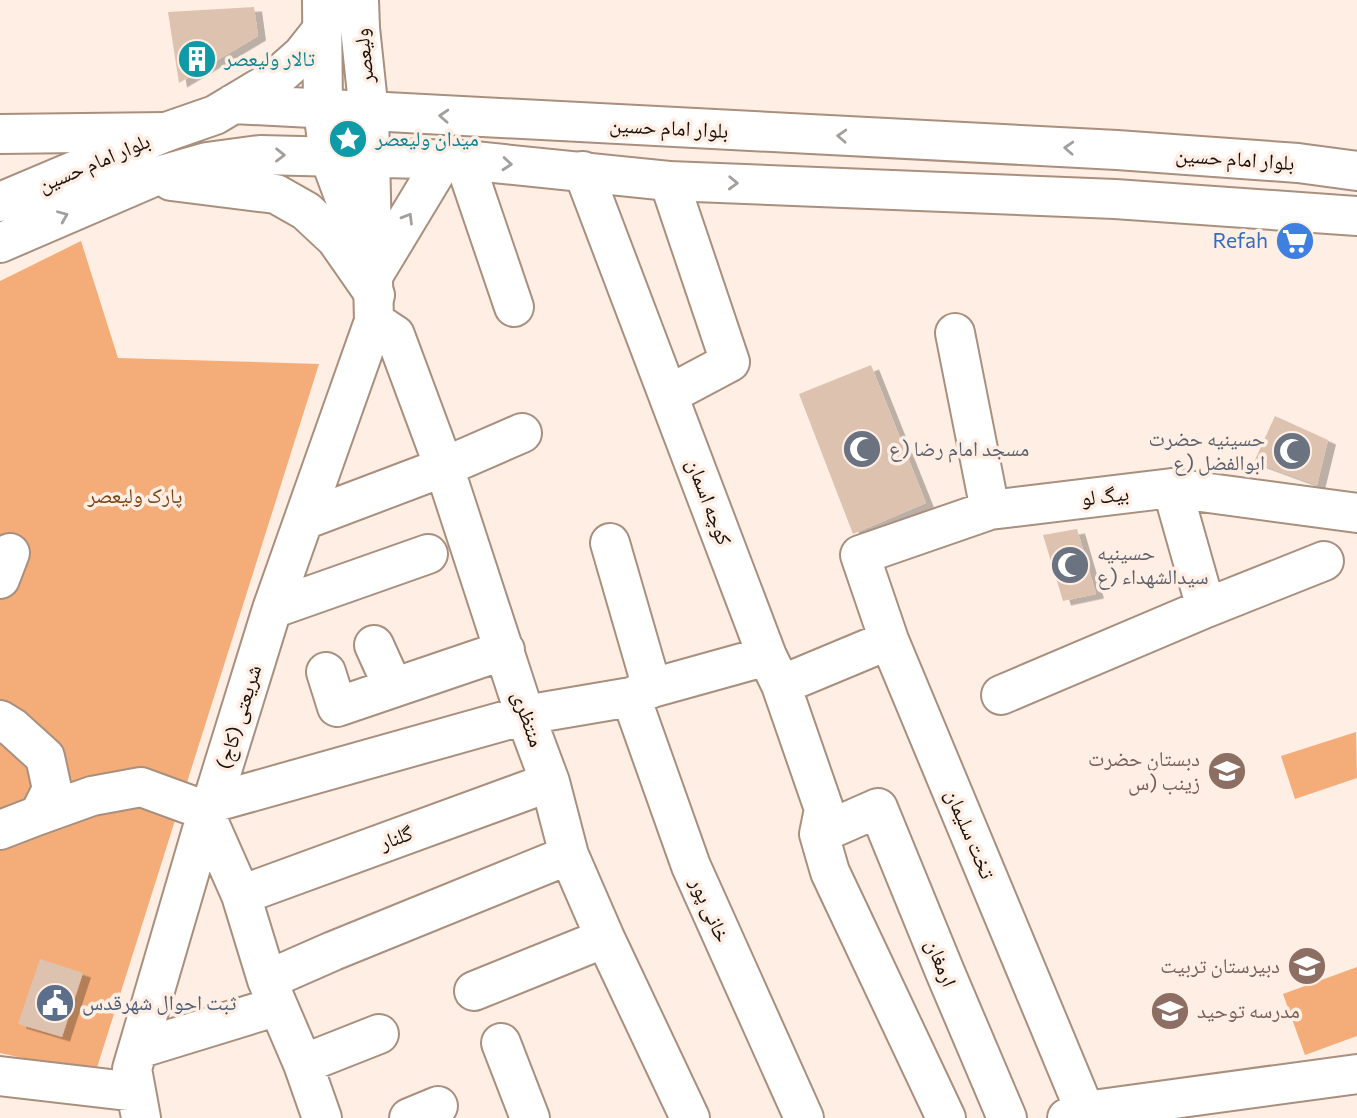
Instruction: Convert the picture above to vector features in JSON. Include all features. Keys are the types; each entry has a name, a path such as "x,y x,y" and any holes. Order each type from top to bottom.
{"street":[{"path":"322,16 360,14"},
{"name":"ولیعصر","path":"360,14 372,157 374,297"},
{"path":"233,104 275,79 302,55 322,16"},
{"path":"322,16 323,110 329,156 374,297"},
{"name":"بلوار امام حسین","path":"0,202 166,132 215,116 233,104 1117,150 1298,163 1357,171"},
{"path":"0,134 166,132"},
{"path":"1115,199 1117,150"},
{"name":"بلوار امام حسین","path":"0,243 151,178 207,162 260,155 454,160 669,181 1115,199 1357,216"},
{"path":"374,297 454,160"},
{"path":"454,160 514,307"},
{"name":"کوچه اسمان","path":"583,171 774,670 824,809 819,834 830,872 946,1118"},
{"path":"151,178 276,194 306,211 336,239 374,297"},
{"path":"668,395 730,362 669,181"},
{"name":"منتظری","path":"374,297 395,335 444,467 525,715 550,782 569,855 690,1118"},
{"name":"شریعتی (کاج)","path":"139,1105 132,1069 209,809 374,297"},
{"path":"955,333 990,510"},
{"path":"304,520 444,467 522,433"},
{"path":"1172,488 1206,608"},
{"name":"بیگ لو","path":"860,555 990,510 1172,488 1357,513"},
{"name":"خانی پور","path":"610,543 641,692 691,866 804,1118"},
{"path":"272,609 428,554"},
{"name":"تخت سلیمان","path":"860,555 889,640 1076,1115"},
{"path":"1001,695 1324,561"},
{"path":"0,830 92,796 141,787 209,809 525,715 774,670 889,640"},
{"path":"374,645 393,687"},
{"path":"331,690 393,687 505,650"},
{"path":"0,720 45,757 52,789 39,815"},
{"name":"گلنار","path":"241,895 550,782"},
{"name":"ارمغان","path":"819,834 878,808 1007,1118"},
{"path":"209,809 273,993 322,1118"},
{"path":"138,1049 273,993 333,951 569,855"},
{"path":"474,991 605,938"},
{"path":"303,1064 379,1034"},
{"path":"501,1043 530,1118"},
{"path":"1076,1115 1235,1105 1357,1074"},
{"path":"0,1076 139,1105"}],"green space":[{"name":"پارک ولیعصر","path":"81,241 118,358 319,364 95,1074 0,1053 0,281"},
{"path":"1356,732 1357,778 1295,799 1281,756"},
{"path":"1357,967 1357,1036 1305,1055 1283,994"}],"building":[{"name":"تالار ولیعصر","path":"254,7 258,36 179,83 168,12"},
{"name":"مسجد امام رضا (ع","path":"871,365 926,503 853,534 799,394"},
{"name":"حسینیه حضرت ابوالفضل (ع","path":"1275,416 1328,440 1317,485 1254,462"},
{"name":"حسینیه سیدالشهداء (ع","path":"1077,529 1096,594 1063,601 1043,535"},
{"path":"40,959 83,973 62,1037 18,1024"}],"place":[{"name":"تالار ولیعصر","path":"197,59"},
{"name":"میدان ولیعصر","path":"348,139"},
{"name":"Refah","path":"1295,241"},
{"name":"مسجد امام رضا (ع","path":"862,449"},
{"name":"حسینیه حضرت ابوالفضل (ع","path":"1292,451"},
{"name":"حسینیه سیدالشهداء (ع","path":"1070,565"},
{"name":"دبستان حضرت زینب (س","path":"1227,771"},
{"name":"دبیرستان تربیت","path":"1307,966"},
{"name":"ثبت احوال شهرقدس","path":"55,1003"},
{"name":"مدرسه توحید","path":"1170,1011"}]}
